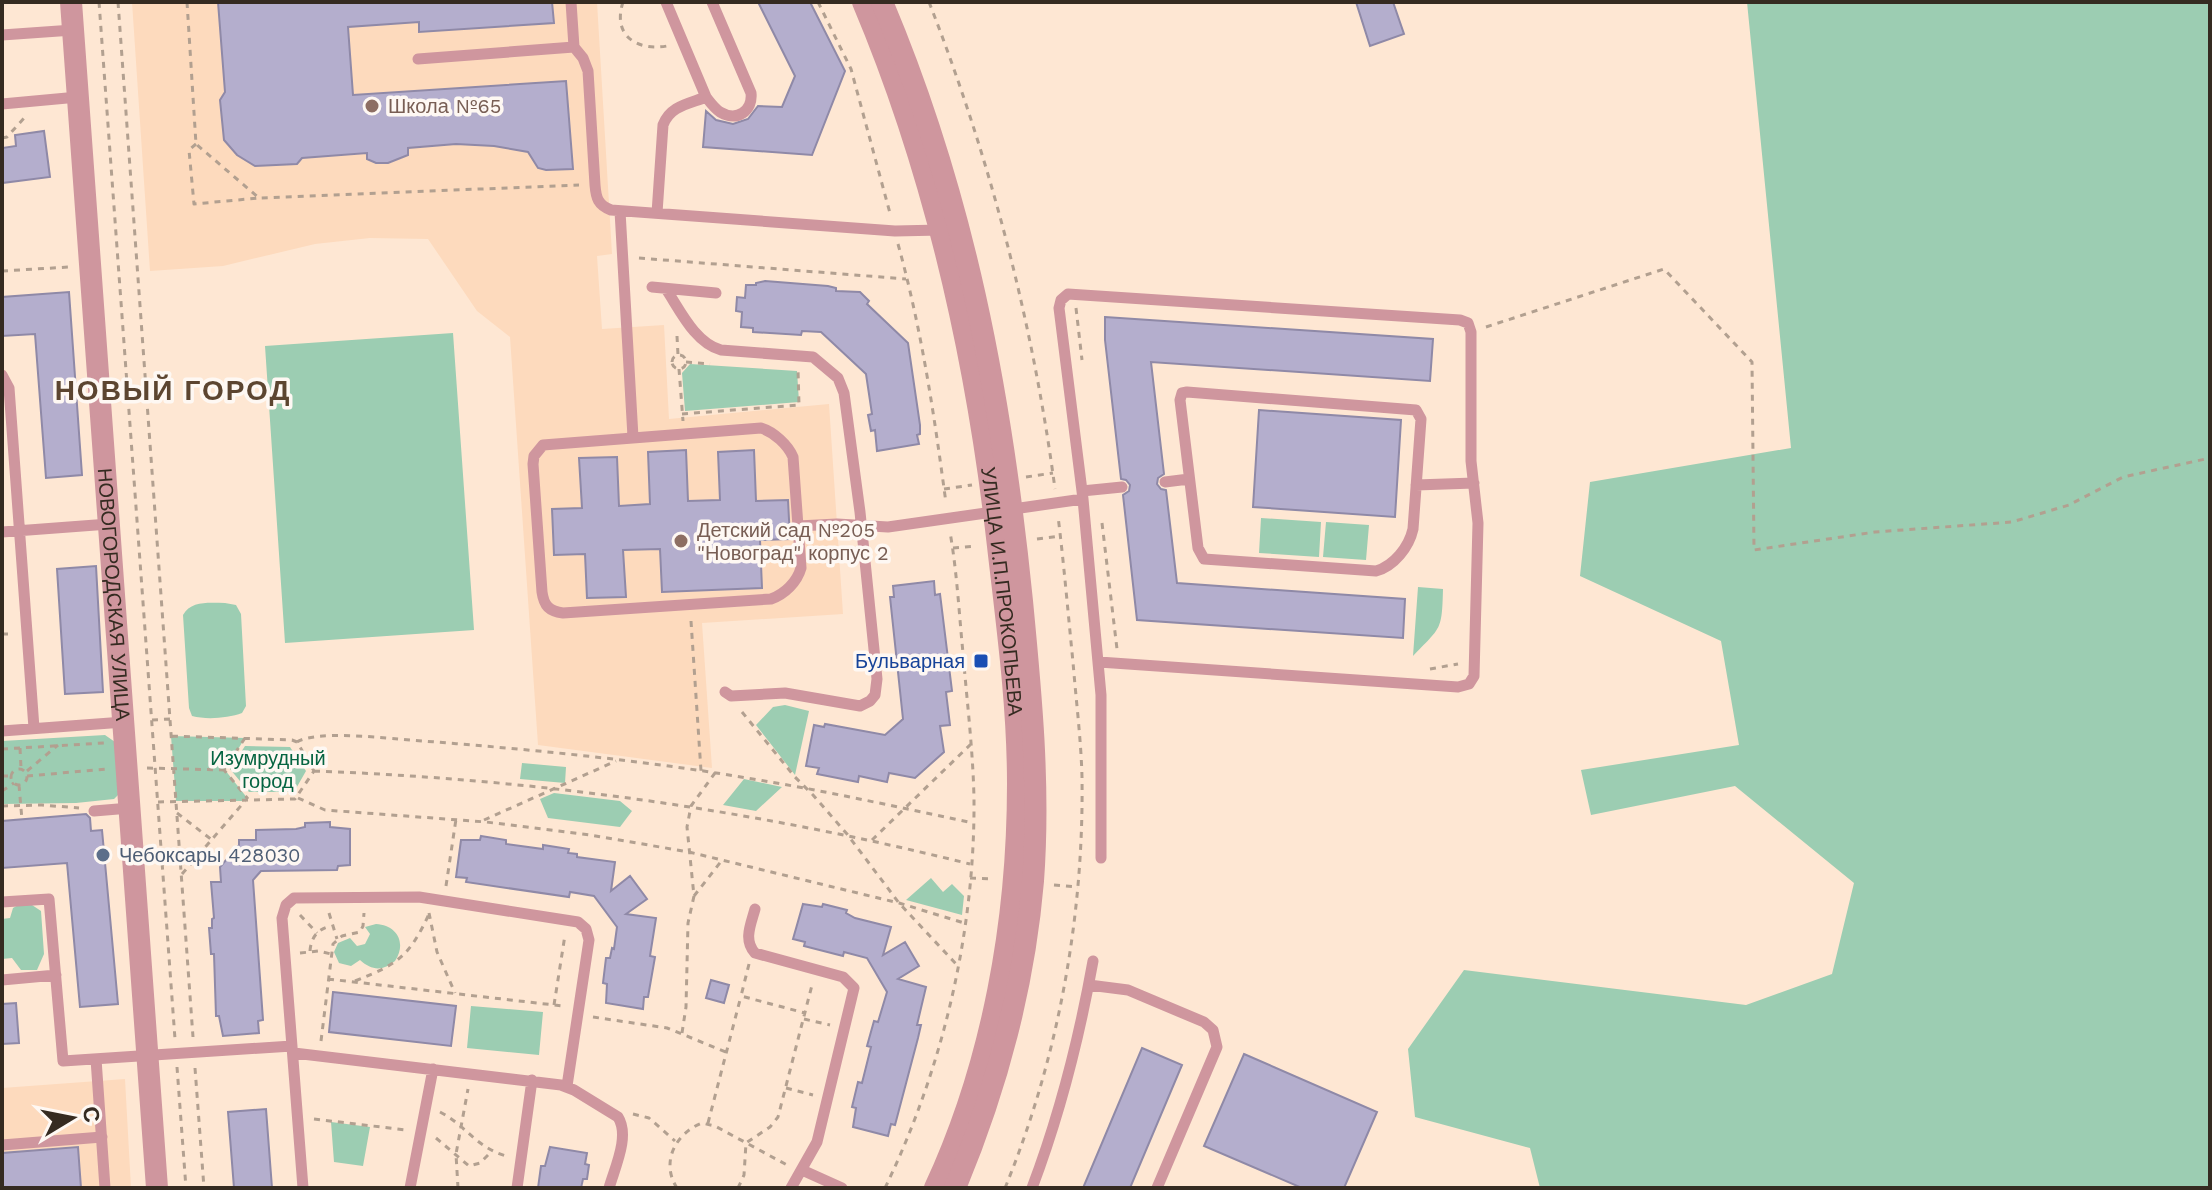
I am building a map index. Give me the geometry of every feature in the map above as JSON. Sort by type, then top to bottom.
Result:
[{"type":"street","name":"НОВОГОРОДСКАЯ УЛИЦА","points":[[71,2],[109,524],[120,732],[127,768],[157,1188]]},
{"type":"street","name":"УЛИЦА И.П.ПРОКОПЬЕВА","points":[[863,2],[950,228]]},
{"type":"street","name":"УЛИЦА И.П.ПРОКОПЬЕВА","points":[[882,2],[932,136],[950,228],[959,306],[1003,512],[1033,716],[1037,801],[1033,883],[1021,966],[1007,1038],[988,1102],[955,1188]]},
{"type":"street","name":"УЛИЦА И.П.ПРОКОПЬЕВА","points":[[935,1188],[976,1082],[998,985],[1015,881],[1018,782],[1003,512]]},
{"type":"lane","points":[[571,2],[574,47],[588,71],[596,199],[601,206],[620,211],[895,231],[950,228]]},
{"type":"lane","points":[[666,2],[706,97],[717,110],[728,116],[742,114],[749,110],[751,93],[712,2]]},
{"type":"lane","points":[[2,35],[73,30]]},
{"type":"lane","points":[[418,59],[574,47]]},
{"type":"lane","points":[[2,104],[78,97]]},
{"type":"lane","points":[[657,213],[666,115],[706,97]]},
{"type":"lane","points":[[620,211],[633,437]]},
{"type":"lane","points":[[652,287],[716,293]]},
{"type":"lane","points":[[666,289],[710,346],[723,350],[810,356],[838,378],[844,393],[877,679],[875,695],[864,704],[852,706],[785,693],[728,694]]},
{"type":"lane","points":[[1099,662],[1464,686],[1474,676],[1478,523],[1471,452],[1471,332],[1468,323],[1460,320],[1068,294],[1061,300],[1059,308],[1099,662],[1103,769],[1101,858]]},
{"type":"lane","points":[[2,375],[9,388],[34,728]]},
{"type":"lane","points":[[1187,392],[1416,410],[1421,419],[1411,539],[1388,566],[1372,571],[1204,559],[1198,548],[1189,479],[1180,397],[1187,392]]},
{"type":"lane","points":[[761,428],[790,449],[801,568],[798,578],[779,597],[563,613],[548,609],[544,602],[534,456],[543,445],[550,443],[684,434],[761,428]]},
{"type":"lane","points":[[1165,482],[1189,479]]},
{"type":"lane","points":[[1416,485],[1474,483]]},
{"type":"lane","points":[[798,526],[883,528],[1003,512],[1122,487]]},
{"type":"lane","points":[[2,532],[109,524]]},
{"type":"lane","points":[[2,731],[34,728],[120,732]]},
{"type":"lane","points":[[94,811],[130,808]]},
{"type":"lane","points":[[303,1188],[282,918],[287,902],[299,897],[419,897],[567,919],[583,925],[589,940],[567,1086]]},
{"type":"lane","points":[[2,902],[49,899],[63,1061],[293,1050],[319,1057],[567,1086],[618,1117],[623,1133],[609,1188]]},
{"type":"lane","points":[[755,909],[748,938],[752,951],[843,977],[852,983],[854,996],[817,1142],[791,1188]]},
{"type":"lane","points":[[1032,1188],[1063,1101],[1093,961]]},
{"type":"lane","points":[[2,980],[56,975]]},
{"type":"lane","points":[[1089,985],[1128,990],[1204,1022],[1216,1036],[1217,1047],[1157,1188]]},
{"type":"lane","points":[[96,1059],[105,1188]]},
{"type":"lane","points":[[410,1188],[433,1069]]},
{"type":"lane","points":[[517,1188],[532,1080]]},
{"type":"lane","points":[[2,1145],[102,1137]]},
{"type":"lane","points":[[802,1171],[842,1188]]},
{"type":"path","points":[[99,2],[186,1188]]},
{"type":"path","points":[[118,2],[204,1188]]},
{"type":"path","points":[[187,2],[196,144],[259,198]]},
{"type":"path","points":[[623,2],[621,21],[630,40],[646,48],[668,46]]},
{"type":"path","points":[[818,2],[851,69],[892,223]]},
{"type":"path","points":[[929,2],[972,124],[1006,240],[1031,342],[1056,495]]},
{"type":"path","points":[[2,138],[7,137],[28,115]]},
{"type":"path","points":[[196,144],[189,150],[194,204],[259,198],[595,185]]},
{"type":"path","points":[[898,241],[928,367],[947,511]]},
{"type":"path","points":[[623,257],[908,280]]},
{"type":"path","points":[[2,271],[80,266]]},
{"type":"path","points":[[1471,332],[1664,269],[1752,362],[1754,550],[1875,532],[2012,522],[2069,505],[2123,477],[2210,458]]},
{"type":"path","points":[[679,369],[672,364],[675,357],[682,356],[686,362]]},
{"type":"path","points":[[686,362],[720,364]]},
{"type":"path","points":[[679,369],[686,362]]},
{"type":"path","points":[[679,369],[684,434]]},
{"type":"path","points":[[786,369],[804,370]]},
{"type":"path","points":[[682,414],[799,405],[798,370]]},
{"type":"path","points":[[1019,478],[1053,473]]},
{"type":"path","points":[[944,489],[979,484]]},
{"type":"path","points":[[1005,1188],[1026,1133],[1053,1038],[1064,988],[1078,887],[1082,774],[1058,511]]},
{"type":"path","points":[[885,1188],[930,1078],[946,1021],[970,878],[973,823],[971,744],[949,528]]},
{"type":"path","points":[[1027,540],[1061,536]]},
{"type":"path","points":[[953,548],[984,545]]},
{"type":"path","points":[[689,605],[701,771]]},
{"type":"path","points":[[728,694],[779,758],[847,834],[899,903],[957,965]]},
{"type":"path","points":[[152,720],[170,719]]},
{"type":"path","points":[[18,730],[21,768],[27,774],[88,771]]},
{"type":"path","points":[[2,749],[58,745],[120,732]]},
{"type":"path","points":[[171,736],[297,742],[310,736],[388,739],[620,759],[806,788],[973,823]]},
{"type":"path","points":[[224,770],[245,738]]},
{"type":"path","points":[[297,742],[314,771]]},
{"type":"path","points":[[872,840],[971,744]]},
{"type":"path","points":[[19,785],[58,745]]},
{"type":"path","points":[[481,821],[620,759]]},
{"type":"path","points":[[19,785],[14,783],[11,776],[13,770],[21,768]]},
{"type":"path","points":[[127,768],[224,770]]},
{"type":"path","points":[[224,770],[246,800]]},
{"type":"path","points":[[314,771],[436,777],[558,788],[691,806],[847,834],[971,864]]},
{"type":"path","points":[[298,798],[314,771]]},
{"type":"path","points":[[682,1033],[686,1007],[688,923],[694,896],[687,827],[691,806],[715,773]]},
{"type":"path","points":[[2,776],[11,776]]},
{"type":"path","points":[[2,791],[14,783]]},
{"type":"path","points":[[19,785],[22,820]]},
{"type":"path","points":[[157,802],[298,798],[325,810],[481,821],[590,835],[723,859],[899,903],[964,923]]},
{"type":"path","points":[[181,875],[246,800]]},
{"type":"path","points":[[2,806],[21,804],[94,811]]},
{"type":"path","points":[[177,813],[212,840]]},
{"type":"path","points":[[444,901],[456,819]]},
{"type":"path","points":[[694,896],[723,859]]},
{"type":"path","points":[[970,878],[1006,880]]},
{"type":"path","points":[[1046,884],[1078,887]]},
{"type":"path","points":[[319,1057],[331,954],[337,939],[331,926],[327,897]]},
{"type":"path","points":[[337,939],[357,934],[362,929],[365,897]]},
{"type":"path","points":[[287,902],[317,933]]},
{"type":"path","points":[[352,982],[385,970],[398,961],[411,947],[429,913],[437,952],[456,994]]},
{"type":"path","points":[[554,1005],[567,919]]},
{"type":"path","points":[[310,951],[317,933],[331,926]]},
{"type":"path","points":[[285,956],[310,951],[331,954]]},
{"type":"path","points":[[708,1123],[752,951]]},
{"type":"path","points":[[738,1188],[744,1175],[746,1143],[776,1120],[816,970]]},
{"type":"path","points":[[328,979],[554,1005],[667,1028],[726,1052]]},
{"type":"path","points":[[741,996],[845,1029]]},
{"type":"path","points":[[458,1188],[456,1154],[471,1074]]},
{"type":"path","points":[[786,1088],[828,1099]]},
{"type":"path","points":[[426,1105],[461,1125],[479,1144],[521,1161]]},
{"type":"path","points":[[618,1117],[644,1116],[675,1141]]},
{"type":"path","points":[[298,1117],[421,1132],[440,1141],[472,1166],[492,1151]]},
{"type":"path","points":[[668,1188],[675,1186],[672,1154],[675,1141],[692,1127],[708,1123],[802,1171]]},
{"type":"shaded area","points":[[132,2],[597,2],[612,254],[597,256],[602,329],[664,325],[669,419],[829,404],[843,614],[702,623],[712,768],[538,745],[510,337],[477,311],[428,239],[370,238],[315,244],[223,266],[150,271]]},
{"type":"shaded area","points":[[125,1079],[131,1188],[2,1188],[2,1088]]},
{"type":"green space","points":[[1747,2],[2210,2],[2210,1188],[1540,1188],[1530,1148],[1415,1117],[1408,1049],[1464,970],[1746,1005],[1832,974],[1854,883],[1735,786],[1591,815],[1581,770],[1739,745],[1721,641],[1580,576],[1590,482],[1791,448]]},
{"type":"green space","points":[[453,333],[474,630],[285,643],[265,346]]},
{"type":"green space","points":[[690,364],[797,371],[799,402],[685,411],[682,373]]},
{"type":"green space","points":[[1261,518],[1321,522],[1319,557],[1259,553]]},
{"type":"green space","points":[[1326,522],[1369,525],[1366,560],[1323,557]]},
{"type":"green space","points":[[1418,587],[1443,589],[1442,613],[1435,633],[1413,656]]},
{"type":"green space","points":[[196,605],[236,605],[241,614],[246,706],[242,713],[230,716],[192,716],[183,615]]},
{"type":"green space","points":[[785,705],[809,711],[795,775],[756,725],[773,707]]},
{"type":"green space","points":[[105,735],[115,742],[119,794],[114,799],[2,804],[2,741]]},
{"type":"green space","points":[[171,736],[245,738],[225,770],[248,799],[176,801]]},
{"type":"green space","name":"Изумрудный город","points":[[245,746],[290,747],[306,771],[294,792],[249,792],[230,769]]},
{"type":"green space","points":[[522,763],[566,767],[565,783],[520,779]]},
{"type":"green space","points":[[744,779],[782,787],[756,811],[723,805]]},
{"type":"green space","points":[[554,793],[620,801],[632,811],[620,827],[548,818],[540,799]]},
{"type":"green space","points":[[931,878],[943,892],[952,884],[964,896],[962,915],[906,900]]},
{"type":"green space","points":[[29,903],[41,911],[44,954],[37,970],[21,970],[12,958],[2,959],[2,919],[10,918],[13,908]]},
{"type":"green space","points":[[376,924],[390,928],[398,936],[400,948],[395,961],[378,968],[360,960],[351,966],[339,963],[334,952],[338,943],[350,938],[357,946],[365,944],[370,934],[365,927]]},
{"type":"green space","points":[[471,1006],[543,1012],[539,1055],[467,1048]]},
{"type":"green space","points":[[331,1122],[370,1127],[363,1166],[334,1162]]},
{"type":"building","points":[[218,2],[552,2],[554,23],[419,32],[419,22],[348,27],[353,95],[566,81],[573,169],[538,168],[528,152],[456,144],[408,148],[408,155],[388,163],[367,159],[367,153],[302,158],[297,164],[255,166],[237,155],[224,140],[220,100],[225,92]]},
{"type":"building","points":[[758,2],[810,2],[845,71],[812,155],[703,147],[706,111],[716,120],[733,124],[748,119],[758,106],[782,107],[795,76]]},
{"type":"building","points":[[1356,2],[1393,2],[1404,34],[1370,46]]},
{"type":"building","points":[[44,131],[50,177],[2,183],[2,148],[16,146],[15,135]]},
{"type":"building","points":[[765,281],[860,292],[869,301],[867,304],[908,343],[920,425],[920,434],[917,435],[919,444],[877,451],[875,430],[871,431],[868,415],[872,414],[866,374],[821,332],[802,331],[801,335],[753,332],[753,328],[741,327],[742,312],[736,311],[737,297],[745,298],[746,285]]},
{"type":"building","points":[[69,292],[82,475],[46,478],[35,334],[2,336],[2,297]]},
{"type":"building","points":[[1105,317],[1433,339],[1430,381],[1151,362],[1164,474],[1158,478],[1157,484],[1166,490],[1177,583],[1405,599],[1403,638],[1137,620],[1123,495],[1129,491],[1130,485],[1121,479]]},
{"type":"building","points":[[1259,410],[1401,420],[1395,517],[1253,507]]},
{"type":"building","points":[[686,450],[688,501],[720,500],[718,452],[754,450],[756,501],[788,500],[790,539],[760,540],[762,588],[662,592],[660,549],[623,550],[626,597],[587,598],[585,554],[554,555],[552,509],[582,508],[579,458],[617,457],[619,506],[650,504],[648,452]]},
{"type":"building","points":[[96,566],[103,692],[65,694],[57,569]]},
{"type":"building","points":[[934,581],[935,595],[940,594],[952,691],[946,692],[950,725],[940,726],[944,752],[915,778],[889,773],[887,782],[859,776],[858,782],[817,774],[819,768],[806,766],[814,725],[824,727],[825,724],[885,735],[903,719],[890,597],[894,597],[893,586]]},
{"type":"building","points":[[86,814],[90,818],[91,831],[102,830],[118,1004],[80,1007],[67,863],[2,868],[2,821]]},
{"type":"building","points":[[330,822],[330,827],[350,829],[350,865],[338,866],[337,870],[261,871],[253,880],[263,1020],[258,1021],[259,1033],[223,1036],[219,1016],[216,1016],[214,954],[211,954],[209,928],[212,928],[214,918],[211,882],[221,882],[220,867],[239,845],[239,840],[256,840],[256,830],[296,829],[305,827],[305,823]]},
{"type":"building","points":[[481,836],[506,840],[506,844],[569,849],[568,853],[577,854],[577,857],[615,862],[611,891],[630,876],[647,899],[626,914],[656,918],[650,956],[655,957],[643,1009],[606,1003],[607,984],[603,983],[606,958],[610,958],[614,949],[617,927],[594,896],[570,892],[569,897],[466,882],[467,878],[456,877],[461,840],[480,840]]},
{"type":"building","points":[[803,904],[822,907],[823,904],[847,910],[846,913],[855,918],[891,927],[883,955],[905,942],[919,966],[898,979],[926,987],[917,1025],[921,1025],[918,1038],[895,1125],[891,1124],[888,1136],[853,1127],[856,1108],[852,1107],[858,1082],[862,1083],[874,1021],[878,1022],[887,992],[867,958],[844,952],[843,956],[804,946],[805,942],[793,939]]},
{"type":"building","points":[[711,980],[729,985],[724,1003],[706,998]]},
{"type":"building","points":[[333,992],[456,1006],[451,1046],[329,1032]]},
{"type":"building","points":[[16,1003],[19,1043],[2,1044],[2,1004]]},
{"type":"building","points":[[1142,1048],[1182,1065],[1130,1188],[1083,1188]]},
{"type":"building","points":[[1244,1054],[1377,1112],[1344,1188],[1302,1188],[1204,1146]]},
{"type":"building","points":[[266,1109],[272,1188],[234,1188],[228,1112]]},
{"type":"building","points":[[78,1147],[81,1188],[2,1188],[2,1153]]},
{"type":"building","points":[[550,1147],[587,1153],[587,1179],[583,1179],[581,1188],[538,1188],[541,1166],[545,1166]]},
{"type":"place","name":"Школа №65","points":[[372,106]]},
{"type":"place","name":"Детский сад №205 \"Новоград\" корпус 2","points":[[681,541]]},
{"type":"place","name":"Бульварная","points":[[981,661]]},
{"type":"place","name":"Чебоксары 428030","points":[[103,855]]},
{"type":"district","name":"НОВЫЙ ГОРОД","points":[[173,390]]}]
